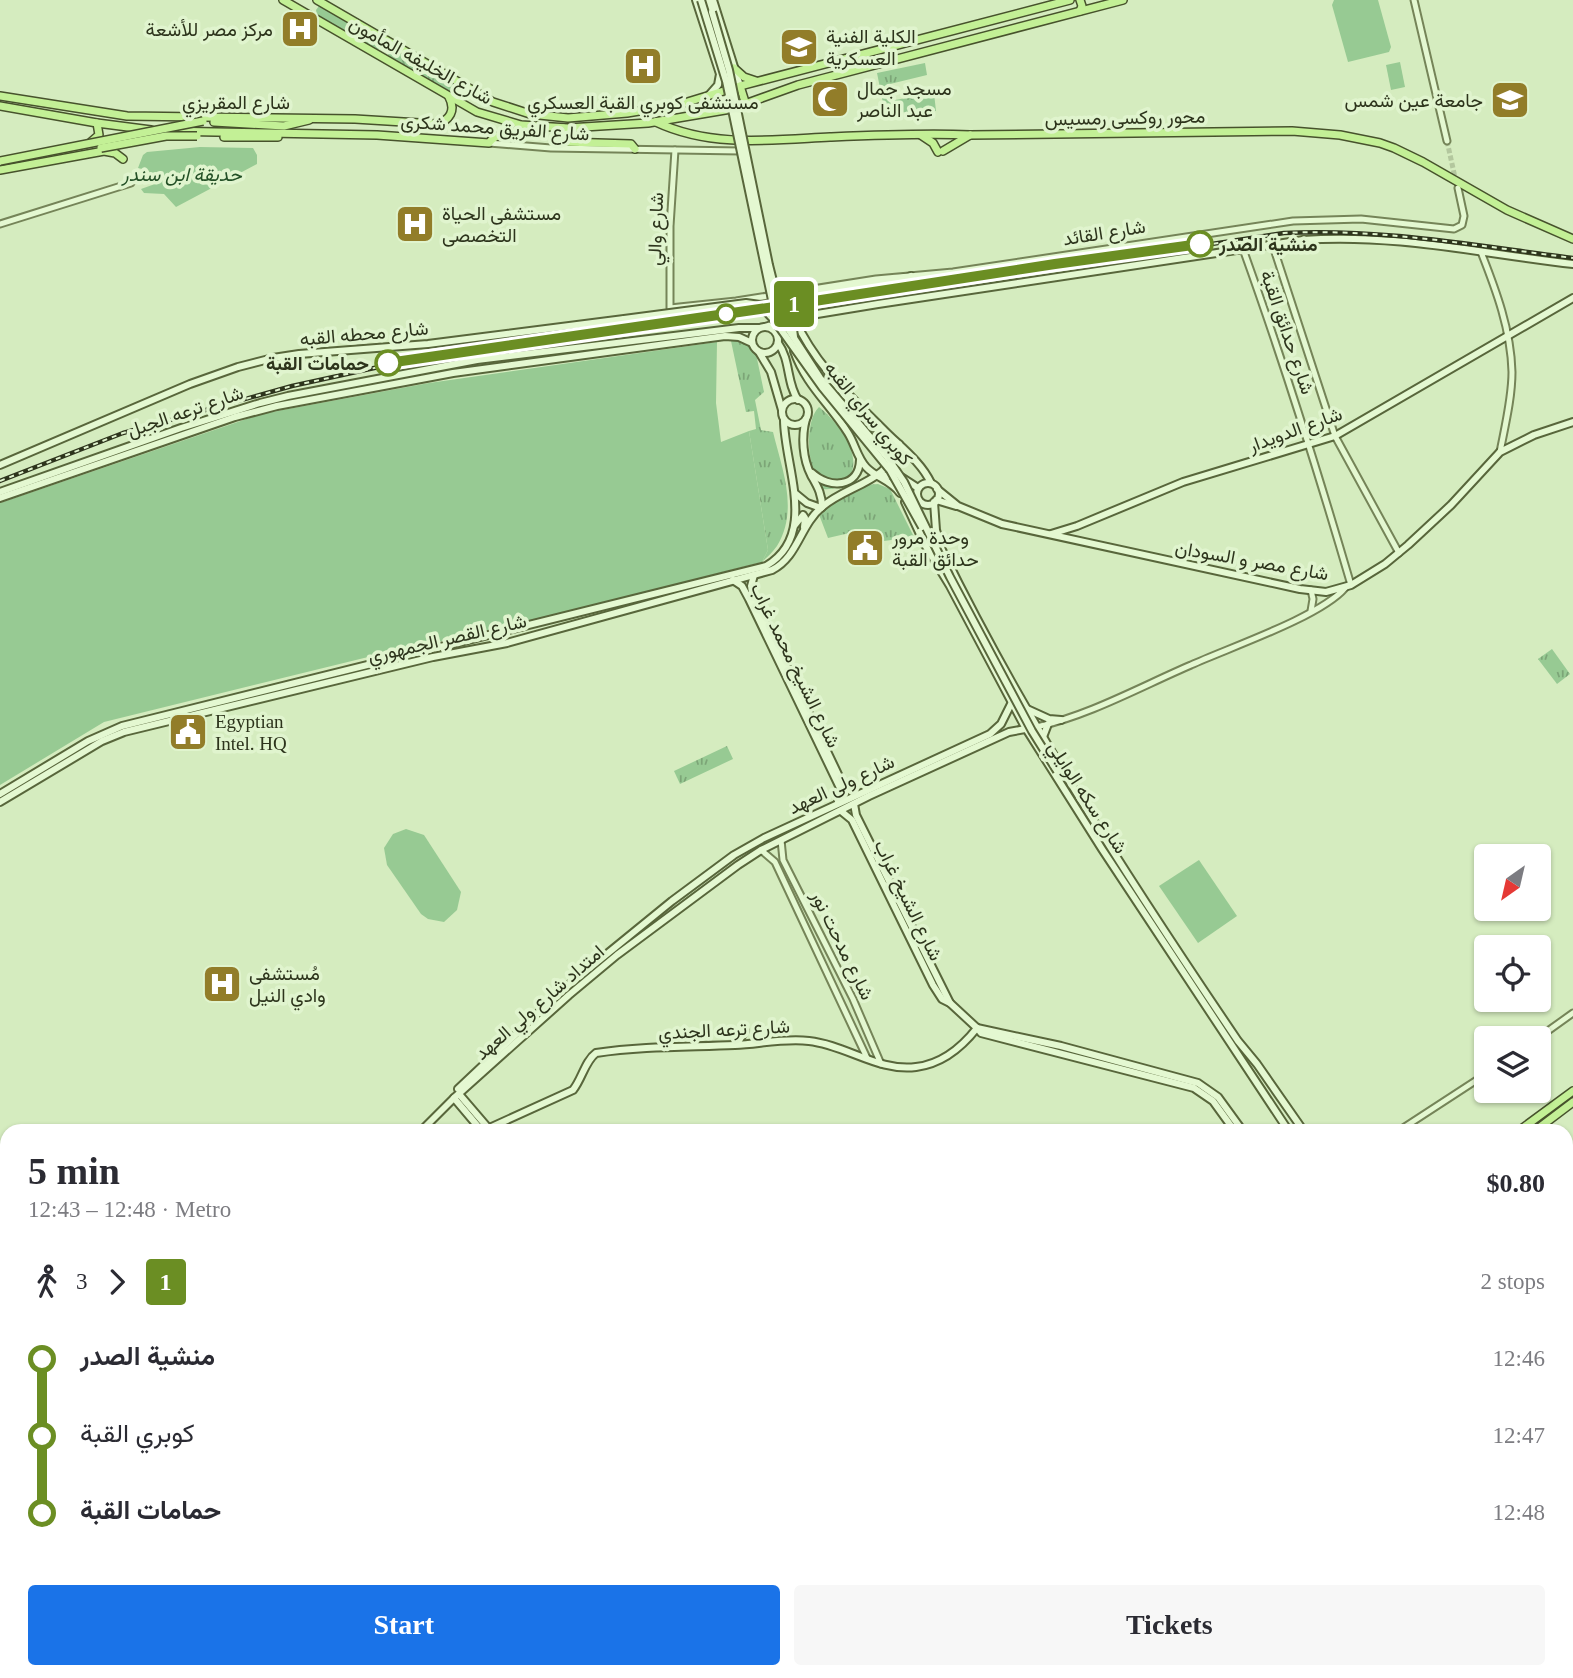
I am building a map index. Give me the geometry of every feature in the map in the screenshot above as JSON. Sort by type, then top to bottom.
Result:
[{"type":"main road","name":"شارع الخليفه المأمون","points":[[283,0],[449,96],[496,119],[538,127],[563,128],[656,122],[746,105],[798,85],[1118,1]]},
{"type":"main road","points":[[699,0],[717,64],[719,82],[710,94]]},
{"type":"main road","name":"كوبري سراي القبه","points":[[699,0],[726,81],[777,324],[890,470],[922,527],[939,568]]},
{"type":"main road","points":[[711,0],[746,105]]},
{"type":"main road","name":"كوبري سراي القبه","points":[[711,0],[729,70],[774,289],[783,321],[794,346],[887,457],[904,482],[1032,731],[1099,839],[1111,850]]},
{"type":"main road","name":"شارع الخليفه المأمون","points":[[318,1],[482,97],[517,111],[549,117],[580,118],[674,105],[1070,0]]},
{"type":"main road","points":[[1080,0],[1080,11]]},
{"type":"main road","points":[[312,17],[312,7],[318,1]]},
{"type":"main road","points":[[873,52],[872,59],[876,64]]},
{"type":"main road","points":[[845,58],[851,64],[850,71]]},
{"type":"main road","points":[[717,64],[725,65],[731,59]]},
{"type":"main road","points":[[734,68],[744,77],[757,81]]},
{"type":"main road","name":"شارع المقريزي","points":[[0,96],[143,117],[313,118],[439,124],[446,121],[452,113],[453,106],[449,96]]},
{"type":"main road","points":[[674,105],[680,106],[683,111],[679,119]]},
{"type":"main road","name":"شارع المقريزي","points":[[0,106],[143,130],[289,133]]},
{"type":"main road","points":[[143,117],[143,130]]},
{"type":"main road","points":[[0,164],[203,121],[284,126],[313,118]]},
{"type":"main road","name":"محور روكسى رمسيس","points":[[656,122],[694,135],[741,141],[917,133],[970,135],[1292,131],[1340,135],[1380,143],[1408,154],[1490,201],[1573,239]]},
{"type":"main road","points":[[94,141],[100,133],[97,123]]},
{"type":"main road","points":[[489,142],[496,135],[532,132],[538,127]]},
{"type":"main road","points":[[563,128],[564,142],[631,144],[635,149]]},
{"type":"main road","points":[[0,164],[157,138],[272,138],[289,133]]},
{"type":"main road","name":"شارع الفريق محمد شكرى","points":[[289,133],[489,142]]},
{"type":"main road","points":[[917,133],[930,140],[940,151],[970,135]]},
{"type":"main road","points":[[0,164],[94,141],[103,144],[101,151]]},
{"type":"main road","points":[[0,164],[101,151],[112,152],[123,159]]},
{"type":"main road","name":"شارع ترعه الجبل","points":[[406,378],[542,361],[744,328],[762,328],[794,318],[956,291],[1243,250],[1272,243],[1338,238],[1391,241],[1573,264]]},
{"type":"main road","points":[[794,346],[792,312],[800,301],[812,294],[911,276]]},
{"type":"main road","name":"شارع الدويدار","points":[[1049,534],[1077,526],[1183,482],[1335,436],[1573,298]]},
{"type":"main road","name":"شارع محطه القبه","points":[[0,465],[190,384],[274,358],[428,344],[750,303],[764,308],[777,324]]},
{"type":"main road","points":[[794,318],[826,372],[921,467],[937,489],[935,501],[928,505],[917,497],[918,488],[924,483],[931,483]]},
{"type":"main road","points":[[796,494],[807,503],[822,507],[821,493],[808,467],[803,438],[806,419],[807,409],[798,400],[790,383],[786,357],[776,335],[773,330],[762,328],[753,335],[752,343],[773,377],[785,420],[794,425],[806,419]]},
{"type":"main road","points":[[776,335],[791,328],[799,328]]},
{"type":"main road","name":"شارع ترعه الجبل","points":[[0,492],[261,406],[406,378],[477,360],[688,338],[732,336],[752,343]]},
{"type":"main road","points":[[759,352],[771,352],[778,343]]},
{"type":"main road","name":"شارع سكه الوايلي","points":[[794,346],[808,380],[846,430],[867,468],[890,482],[900,492],[922,539],[1025,727],[1102,849],[1291,1124]]},
{"type":"main road","points":[[542,352],[542,361]]},
{"type":"main road","points":[[820,378],[840,393],[877,430],[891,436]]},
{"type":"main road","points":[[782,410],[788,401],[798,400]]},
{"type":"main road","name":"شارع القصر الجمهوري","points":[[0,802],[102,741],[124,732],[185,714],[766,566],[781,554],[792,528],[796,494],[785,440],[785,420]]},
{"type":"main road","name":"شارع مصر و السودان","points":[[935,501],[958,506],[991,521],[1326,592],[1348,587],[1399,553],[1451,505],[1500,452],[1534,435],[1573,422]]},
{"type":"main road","name":"شارع القصر الجمهوري","points":[[404,660],[494,646],[779,567],[822,507],[877,476],[891,463],[899,444]]},
{"type":"main road","name":"شارع ترعه الجبل","points":[[0,498],[115,455]]},
{"type":"main road","points":[[808,467],[822,481],[842,484],[856,475],[860,467],[859,455]]},
{"type":"main road","points":[[877,476],[901,477],[918,488]]},
{"type":"main road","name":"شارع مصر و السودان","points":[[937,489],[958,506]]},
{"type":"main road","name":"شارع سكه الوايلي","points":[[935,501],[936,530],[942,550],[1036,727],[1235,1043],[1250,1054],[1291,1124]]},
{"type":"main road","points":[[792,528],[803,515],[804,529]]},
{"type":"main road","points":[[1077,526],[1076,534],[1079,540]]},
{"type":"main road","name":"شارع الشيخ محمد غراب","points":[[754,575],[751,586],[753,597],[844,787],[856,794]]},
{"type":"main road","name":"شارع الشيخ محمد غراب","points":[[733,580],[742,586],[841,790],[836,804]]},
{"type":"main road","points":[[505,632],[504,637],[512,641]]},
{"type":"main road","points":[[484,637],[494,640],[494,646]]},
{"type":"main road","points":[[1005,734],[1007,727],[1001,724],[1012,702]]},
{"type":"main road","points":[[1026,709],[1049,719],[1061,720]]},
{"type":"main road","name":"شارع القصر الجمهوري","points":[[0,794],[99,735],[122,726],[174,717]]},
{"type":"main road","name":"شارع ولى العهد","points":[[679,896],[753,843],[990,734],[1001,724]]},
{"type":"main road","points":[[1043,737],[1048,724]]},
{"type":"main road","name":"شارع ولى العهد","points":[[683,906],[761,850],[1005,734],[1025,727],[1036,727]]},
{"type":"main road","name":"شارع الشيخ غراب","points":[[854,804],[856,815],[933,985],[943,999],[978,1028]]},
{"type":"main road","name":"شارع الشيخ غراب","points":[[841,811],[852,820],[891,894]]},
{"type":"main road","name":"امتداد شارع ولي العهد","points":[[615,952],[679,896]]},
{"type":"main road","name":"امتداد شارع ولي العهد","points":[[454,1096],[559,994],[683,906]]},
{"type":"main road","points":[[978,1028],[986,1037],[1058,1051],[1194,1088],[1213,1101],[1230,1124]]},
{"type":"main road","points":[[978,1028],[1061,1046],[1198,1083],[1218,1097],[1238,1124]]},
{"type":"main road","name":"شارع ترعه الجندي","points":[[501,1124],[573,1090],[591,1057],[596,1053],[677,1046],[808,1041],[836,1046],[881,1064],[907,1068],[936,1062],[956,1049],[978,1028]]},
{"type":"main road","points":[[736,1045],[743,1038],[745,1031]]},
{"type":"main road","points":[[1528,1124],[1573,1091]]},
{"type":"main road","points":[[426,1124],[454,1096],[485,1124]]},
{"type":"main road","points":[[1544,1124],[1573,1102]]},
{"type":"main road","points":[[1549,1108],[1554,1117]]},
{"type":"main road","points":[[1536,1118],[1543,1121],[1541,1124]]},
{"type":"street","points":[[1414,0],[1447,141]]},
{"type":"street","name":"شارع الفريق محمد شكرى","points":[[489,142],[551,148],[741,151]]},
{"type":"street","name":"شارع والي","points":[[675,150],[670,226],[670,308],[751,299]]},
{"type":"street","points":[[0,224],[131,183]]},
{"type":"street","name":"شارع القائد","points":[[751,299],[859,281],[953,272],[1293,221],[1361,219],[1454,229],[1462,225],[1464,216],[1458,188]]},
{"type":"street","points":[[1272,243],[1335,436],[1399,553]]},
{"type":"street","name":"شارع حدائق القبة","points":[[1243,250],[1264,303],[1308,444],[1348,587]]},
{"type":"street","points":[[1480,252],[1498,294],[1512,372],[1500,452]]},
{"type":"street","points":[[1036,727],[1061,720],[1310,612],[1348,587]]},
{"type":"street","points":[[1310,612],[1313,599],[1311,590]]},
{"type":"street","name":"شارع مدحت نور","points":[[781,840],[783,860],[853,999],[881,1064]]},
{"type":"street","name":"شارع مدحت نور","points":[[761,850],[775,862],[867,1058]]},
{"type":"street","points":[[1551,1029],[1573,1013]]},
{"type":"street","points":[[1409,1124],[1474,1082]]},
{"type":"green space","points":[[1334,0],[1378,0],[1391,47],[1389,52],[1348,62],[1332,5]]},
{"type":"green space","points":[[319,6],[381,41],[384,46],[377,50],[317,15]]},
{"type":"green space","points":[[391,48],[461,87],[468,95],[448,92],[390,58],[388,54]]},
{"type":"green space","points":[[1400,62],[1405,87],[1391,90],[1386,65]]},
{"type":"green space","points":[[925,63],[927,75],[890,84],[895,100],[934,93],[936,111],[885,113],[877,73]]},
{"type":"green space","name":"حديقة ابن سندر","points":[[200,147],[253,148],[257,155],[257,164],[176,207],[164,194],[144,193],[141,189],[155,184],[151,175],[146,175],[146,170],[138,168],[143,155],[147,152]]},
{"type":"green space","points":[[746,339],[755,349],[764,392],[755,400],[761,430],[773,432],[787,489],[784,532],[775,548],[762,562],[768,550],[749,431],[756,429],[754,411],[746,412],[731,341]]},
{"type":"green space","points":[[717,342],[716,403],[721,442],[749,431],[768,550],[762,562],[528,622],[364,658],[104,722],[0,785],[0,503],[261,414],[429,383]]},
{"type":"green space","points":[[819,407],[841,430],[853,461],[847,480],[832,489],[822,489],[817,481],[809,448],[811,424]]},
{"type":"green space","points":[[878,484],[890,489],[914,537],[861,544],[858,531],[828,538],[818,512],[866,485]]},
{"type":"green space","points":[[1552,649],[1570,674],[1557,684],[1538,659]]},
{"type":"green space","points":[[727,746],[733,759],[680,784],[674,771]]},
{"type":"green space","points":[[406,829],[424,835],[461,892],[457,910],[444,922],[428,919],[421,914],[387,865],[384,848],[393,834]]},
{"type":"green space","points":[[1199,860],[1237,916],[1198,943],[1159,886]]},
{"type":"tunnel","points":[[1447,141],[1456,182]]},
{"type":"railway","points":[[0,481],[123,433],[292,386],[388,365],[726,318],[1284,233],[1393,236],[1573,258]]},
{"type":"metro line","name":"1","points":[[388,363],[1200,244]]},
{"type":"place","name":"مركز مصر للأشعة","points":[[300,29]]},
{"type":"place","name":"الكلية الفنية العسكرية","points":[[799,47]]},
{"type":"place","name":"مستشفى كوبري القبة العسكري","points":[[643,66]]},
{"type":"place","name":"مسجد جمال عبد الناصر","points":[[830,99]]},
{"type":"place","name":"جامعة عين شمس","points":[[1510,100]]},
{"type":"place","name":"مستشفى الحياة التخصصى","points":[[415,224]]},
{"type":"place","name":"منشية الصدر","points":[[1200,244]]},
{"type":"place","name":"حمامات القبة","points":[[388,363]]},
{"type":"place","name":"وحدة مرور حدائق القبة","points":[[865,548]]},
{"type":"place","name":"Egyptian Intel. HQ","points":[[188,732]]},
{"type":"place","name":"مُستشفى وادي النيل","points":[[222,984]]}]
